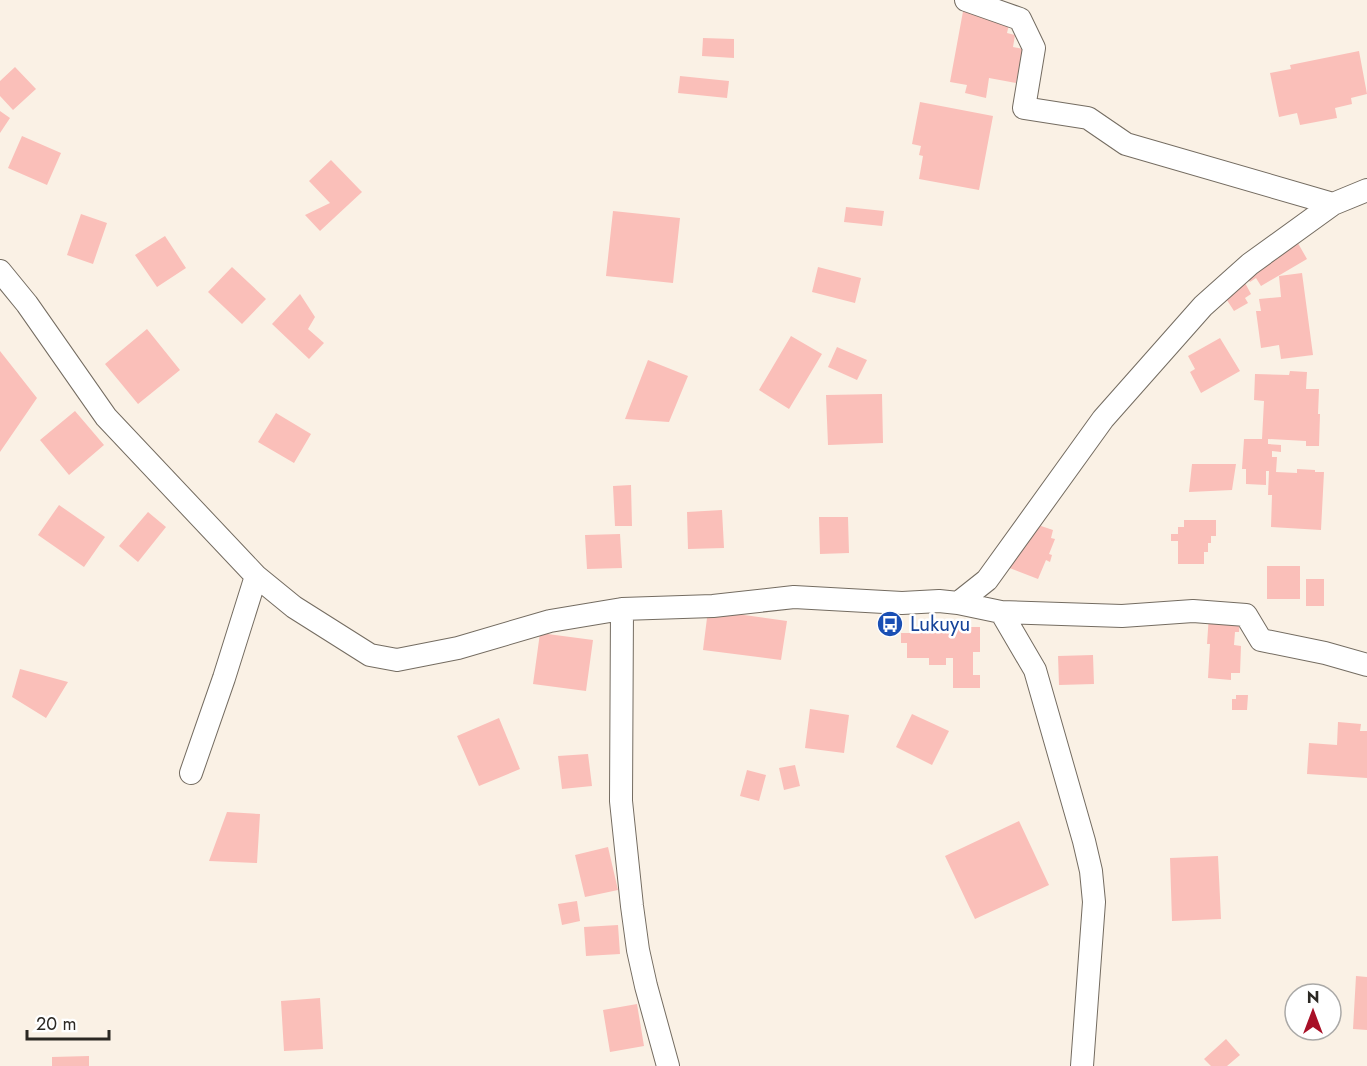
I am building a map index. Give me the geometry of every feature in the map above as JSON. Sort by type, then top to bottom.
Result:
[{"type":"street","points":[[966,0],[1020,19],[1034,48],[1024,108],[1088,118],[1126,144],[1333,204]]},
{"type":"street","points":[[958,603],[987,580],[1103,419],[1203,306],[1250,264],[1333,204],[1367,190]]},
{"type":"street","points":[[0,271],[27,304],[106,417],[256,576],[294,607],[370,655],[397,660],[458,648],[550,621],[622,609],[713,606],[794,597],[902,603],[939,601],[1001,612],[1122,616],[1193,611],[1246,615],[1261,640],[1325,653],[1367,665]]},
{"type":"street","points":[[191,773],[256,576]]},
{"type":"street","points":[[622,609],[621,801],[638,950],[668,1066]]},
{"type":"street","points":[[1001,612],[1035,670],[1091,871],[1094,902],[1082,1066]]},
{"type":"building","points":[[964,6],[1010,20],[1007,33],[1015,35],[1013,47],[1023,49],[1016,83],[989,78],[986,98],[965,93],[967,85],[950,82]]},
{"type":"building","points":[[703,38],[734,39],[734,58],[702,56]]},
{"type":"building","points":[[1359,51],[1367,94],[1351,98],[1352,104],[1335,108],[1337,118],[1300,125],[1297,113],[1279,117],[1270,73],[1291,69],[1290,65]]},
{"type":"building","points":[[15,67],[36,89],[13,110],[0,96],[0,81]]},
{"type":"building","points":[[680,76],[729,81],[727,98],[678,93]]},
{"type":"building","points":[[920,102],[993,116],[979,190],[919,179],[923,156],[919,155],[921,146],[912,144]]},
{"type":"building","points":[[0,111],[10,118],[0,133]]},
{"type":"building","points":[[22,136],[61,153],[47,185],[8,168]]},
{"type":"building","points":[[331,160],[362,192],[320,231],[305,215],[330,203],[309,181]]},
{"type":"building","points":[[846,207],[884,211],[882,226],[844,222]]},
{"type":"building","points":[[613,211],[680,218],[673,283],[606,276]]},
{"type":"building","points":[[81,214],[107,223],[93,264],[67,255]]},
{"type":"building","points":[[165,236],[186,268],[157,287],[135,255]]},
{"type":"building","points":[[1295,238],[1307,259],[1261,286],[1256,278],[1250,282],[1246,276]]},
{"type":"building","points":[[232,267],[266,299],[242,324],[208,292]]},
{"type":"building","points":[[818,267],[861,278],[855,303],[812,292]]},
{"type":"building","points":[[1302,273],[1313,355],[1281,359],[1279,345],[1261,348],[1256,311],[1261,311],[1259,299],[1281,297],[1279,276]]},
{"type":"building","points":[[1244,281],[1251,294],[1245,298],[1248,303],[1234,311],[1223,294]]},
{"type":"building","points":[[300,294],[315,317],[308,329],[324,343],[309,359],[272,324]]},
{"type":"building","points":[[147,329],[180,370],[138,404],[105,364]]},
{"type":"building","points":[[791,336],[822,354],[789,409],[759,390]]},
{"type":"building","points":[[1220,338],[1240,371],[1201,393],[1190,372],[1195,369],[1188,356]]},
{"type":"building","points":[[837,347],[867,360],[857,380],[828,367]]},
{"type":"building","points":[[0,351],[37,398],[0,452]]},
{"type":"building","points":[[648,360],[688,376],[669,422],[625,419]]},
{"type":"building","points":[[1290,371],[1307,372],[1306,389],[1319,389],[1319,446],[1306,446],[1306,441],[1268,439],[1268,444],[1281,445],[1281,452],[1272,451],[1272,457],[1277,457],[1276,472],[1297,473],[1297,469],[1324,472],[1321,530],[1271,527],[1272,495],[1268,495],[1269,471],[1266,471],[1266,485],[1246,484],[1246,469],[1242,469],[1244,439],[1262,439],[1264,401],[1254,400],[1255,374],[1289,375]]},
{"type":"building","points":[[882,394],[883,443],[828,445],[826,395]]},
{"type":"building","points":[[75,411],[104,445],[69,475],[40,440]]},
{"type":"building","points":[[276,413],[311,434],[294,463],[258,442]]},
{"type":"building","points":[[1192,464],[1236,464],[1232,490],[1189,492]]},
{"type":"building","points":[[631,485],[632,526],[615,526],[613,486]]},
{"type":"building","points":[[59,505],[105,537],[84,567],[38,535]]},
{"type":"building","points":[[722,510],[724,548],[688,549],[687,512]]},
{"type":"building","points":[[148,512],[166,527],[138,562],[119,546]]},
{"type":"building","points":[[819,517],[848,517],[849,553],[820,554]]},
{"type":"building","points":[[1184,520],[1216,520],[1216,536],[1211,536],[1208,552],[1204,552],[1204,564],[1178,564],[1178,541],[1171,541],[1171,534],[1178,534],[1178,527],[1184,527]]},
{"type":"building","points":[[1038,525],[1053,530],[1051,538],[1055,539],[1049,554],[1052,555],[1050,562],[1046,560],[1038,579],[1007,567],[1029,529],[1036,531]]},
{"type":"building","points":[[620,534],[622,568],[587,569],[585,535]]},
{"type":"building","points":[[1267,566],[1300,566],[1300,599],[1267,599]]},
{"type":"building","points":[[1306,579],[1324,579],[1324,606],[1306,606]]},
{"type":"building","points":[[708,610],[787,621],[781,660],[703,650]]},
{"type":"building","points":[[1209,615],[1240,616],[1239,632],[1235,632],[1234,645],[1241,646],[1240,673],[1231,673],[1231,680],[1208,678]]},
{"type":"building","points":[[920,622],[940,622],[940,631],[947,631],[947,622],[958,622],[958,627],[980,627],[980,652],[973,652],[973,675],[980,675],[980,688],[953,688],[953,658],[946,658],[946,665],[929,665],[929,658],[907,658],[907,643],[901,643],[901,633],[920,633]]},
{"type":"building","points":[[540,633],[593,640],[586,691],[533,684]]},
{"type":"building","points":[[1093,655],[1094,684],[1059,685],[1058,656]]},
{"type":"building","points":[[20,669],[68,682],[46,718],[12,697]]},
{"type":"building","points":[[1236,695],[1248,695],[1247,710],[1232,710],[1232,699],[1236,699]]},
{"type":"building","points":[[810,709],[849,715],[844,753],[805,748]]},
{"type":"building","points":[[912,714],[949,731],[932,765],[896,747]]},
{"type":"building","points":[[499,718],[520,769],[479,786],[457,736]]},
{"type":"building","points":[[1338,722],[1361,724],[1360,731],[1367,731],[1367,778],[1307,774],[1309,743],[1337,745]]},
{"type":"building","points":[[588,754],[592,786],[562,789],[558,756]]},
{"type":"building","points":[[795,765],[800,786],[784,790],[779,768]]},
{"type":"building","points":[[747,770],[766,775],[759,801],[740,796]]},
{"type":"building","points":[[227,812],[260,814],[257,863],[209,861]]},
{"type":"building","points":[[1019,821],[1049,885],[975,919],[945,856]]},
{"type":"building","points":[[608,847],[618,890],[585,897],[575,855]]},
{"type":"building","points":[[1218,856],[1221,919],[1172,921],[1170,858]]},
{"type":"building","points":[[577,901],[580,921],[562,925],[558,904]]},
{"type":"building","points":[[618,925],[620,954],[586,956],[584,927]]},
{"type":"building","points":[[1356,976],[1367,977],[1367,1030],[1353,1029]]},
{"type":"building","points":[[320,998],[323,1049],[284,1051],[281,1001]]},
{"type":"building","points":[[637,1004],[644,1046],[610,1052],[603,1010]]},
{"type":"building","points":[[1226,1039],[1240,1055],[1227,1066],[1211,1066],[1204,1059]]},
{"type":"building","points":[[89,1056],[89,1066],[52,1066],[52,1057]]},
{"type":"place","name":"Lukuyu","points":[[890,624]]}]
